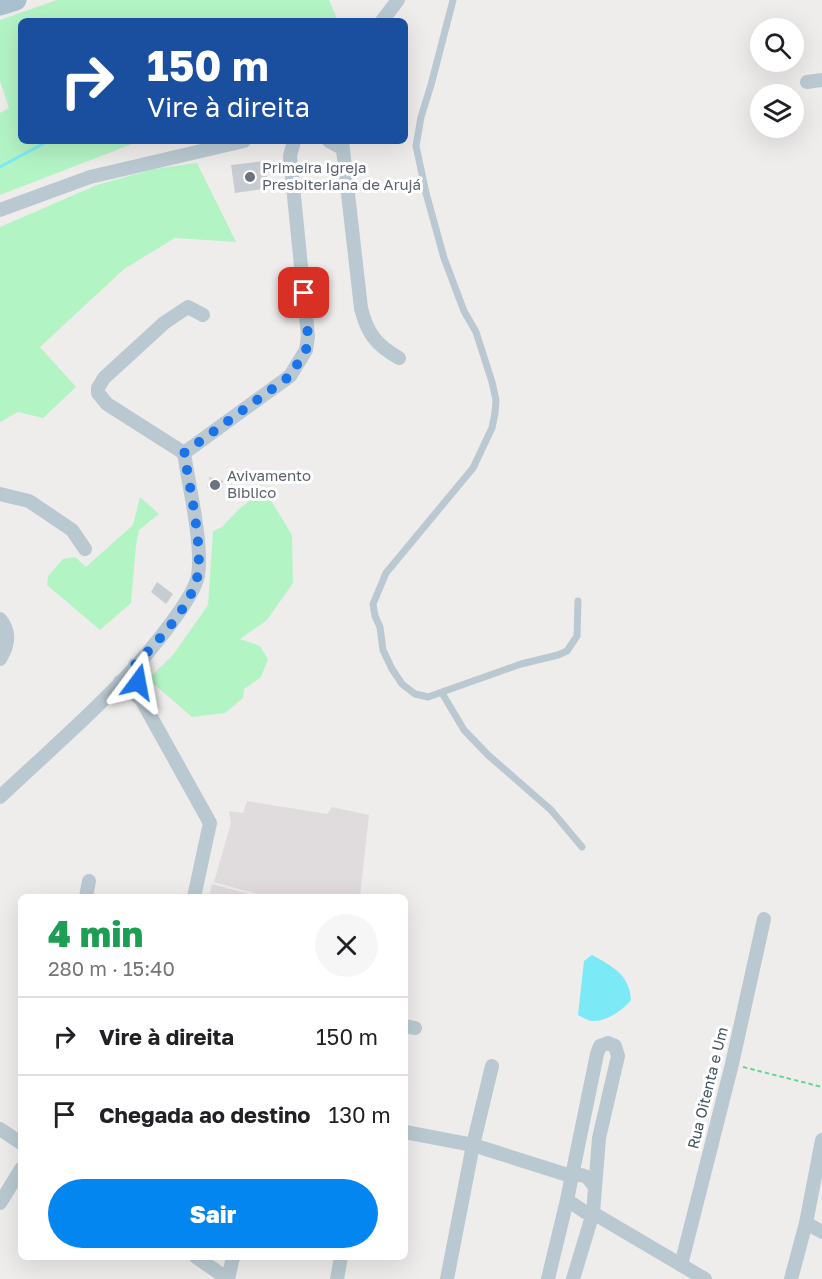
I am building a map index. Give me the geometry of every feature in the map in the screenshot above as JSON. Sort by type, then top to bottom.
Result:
[{"type":"main road","points":[[0,5],[16,0]]},
{"type":"street","points":[[384,18],[398,0]]},
{"type":"street","points":[[807,82],[822,80]]},
{"type":"street","points":[[0,210],[90,177],[231,144]]},
{"type":"street","points":[[342,144],[361,308],[365,325],[380,345],[399,358]]},
{"type":"street","points":[[184,453],[276,388],[290,376],[306,350],[308,336],[291,145]]},
{"type":"street","points":[[0,797],[120,682],[162,636],[187,600],[198,578],[199,552],[184,453],[107,404],[98,393],[98,388],[104,378],[164,323],[188,307],[203,315]]},
{"type":"street","points":[[0,494],[29,501],[72,530],[85,549]]},
{"type":"street","points":[[0,619],[5,625],[8,636],[0,659]]},
{"type":"street","points":[[135,665],[141,699],[210,823],[195,894]]},
{"type":"street","points":[[120,682],[141,699]]},
{"type":"street","points":[[87,894],[89,881]]},
{"type":"street","name":"Rua Oitenta e Um","points":[[681,1264],[732,1064],[764,919]]},
{"type":"street","points":[[548,1279],[597,1054],[603,1044],[612,1044],[618,1056],[599,1138],[594,1213],[573,1279]]},
{"type":"street","points":[[447,1279],[473,1145],[492,1066]]},
{"type":"street","points":[[0,1129],[18,1141]]},
{"type":"street","points":[[408,1133],[473,1145],[571,1176],[581,1174],[588,1176],[595,1187]]},
{"type":"street","points":[[790,1279],[806,1222],[822,1140]]},
{"type":"street","points":[[0,1203],[18,1174]]},
{"type":"street","points":[[567,1200],[585,1212],[594,1213],[705,1279]]},
{"type":"street","points":[[806,1222],[822,1232]]},
{"type":"street","points":[[200,1260],[228,1279],[232,1260]]},
{"type":"street","points":[[337,1279],[340,1260]]},
{"type":"lane","points":[[453,0],[431,85],[420,117],[416,146],[444,258],[464,311],[476,332],[492,382],[496,400],[495,413],[492,428],[472,468],[386,573],[374,604],[383,650],[402,684],[416,694],[428,697],[521,664],[567,651],[577,636],[578,601]]},
{"type":"lane","points":[[442,693],[464,730],[488,755],[551,810],[582,847]]},
{"type":"path","points":[[732,1064],[822,1087]]},
{"type":"shaded area","points":[[247,801],[327,814],[332,807],[369,815],[360,894],[257,894],[214,882],[231,823],[229,811],[243,813]]},
{"type":"shaded area","points":[[212,884],[250,894],[210,894]]},
{"type":"green space","points":[[57,0],[329,0],[337,18],[18,18],[18,144],[132,144],[0,195],[0,113],[9,108],[0,81],[0,20]]},
{"type":"green space","points":[[197,163],[236,242],[175,238],[124,269],[40,347],[76,387],[43,418],[18,412],[0,422],[0,227],[97,185],[154,169]]},
{"type":"green space","points":[[264,489],[292,535],[293,583],[267,620],[240,639],[260,646],[268,659],[261,677],[244,689],[243,698],[225,713],[192,717],[148,679],[173,655],[208,605],[213,531],[222,527],[239,509]]},
{"type":"green space","points":[[140,497],[159,514],[139,530],[131,603],[100,630],[47,585],[48,576],[63,559],[75,557],[86,567],[133,525]]},
{"type":"water","points":[[592,955],[619,972],[630,991],[631,1000],[614,1015],[597,1021],[590,1021],[578,1015],[584,961]]},
{"type":"building","name":"Primeira Igreja Presbiteriana de Arujá","points":[[265,161],[269,188],[235,193],[231,165]]},
{"type":"building","name":"Avivamento Biblico","points":[[209,477],[223,481],[219,492],[207,487],[210,482]]},
{"type":"building","points":[[157,582],[173,594],[166,604],[151,592]]},
{"type":"waterway","points":[[0,167],[42,144]]},
{"type":"place","name":"Primeira Igreja Presbiteriana de Arujá","points":[[250,177]]},
{"type":"place","name":"Avivamento Biblico","points":[[215,485]]},
{"type":"route","points":[[138,682],[135,665],[162,636],[187,600],[198,578],[199,552],[184,453],[290,376],[306,350],[308,336],[304,293]]}]
